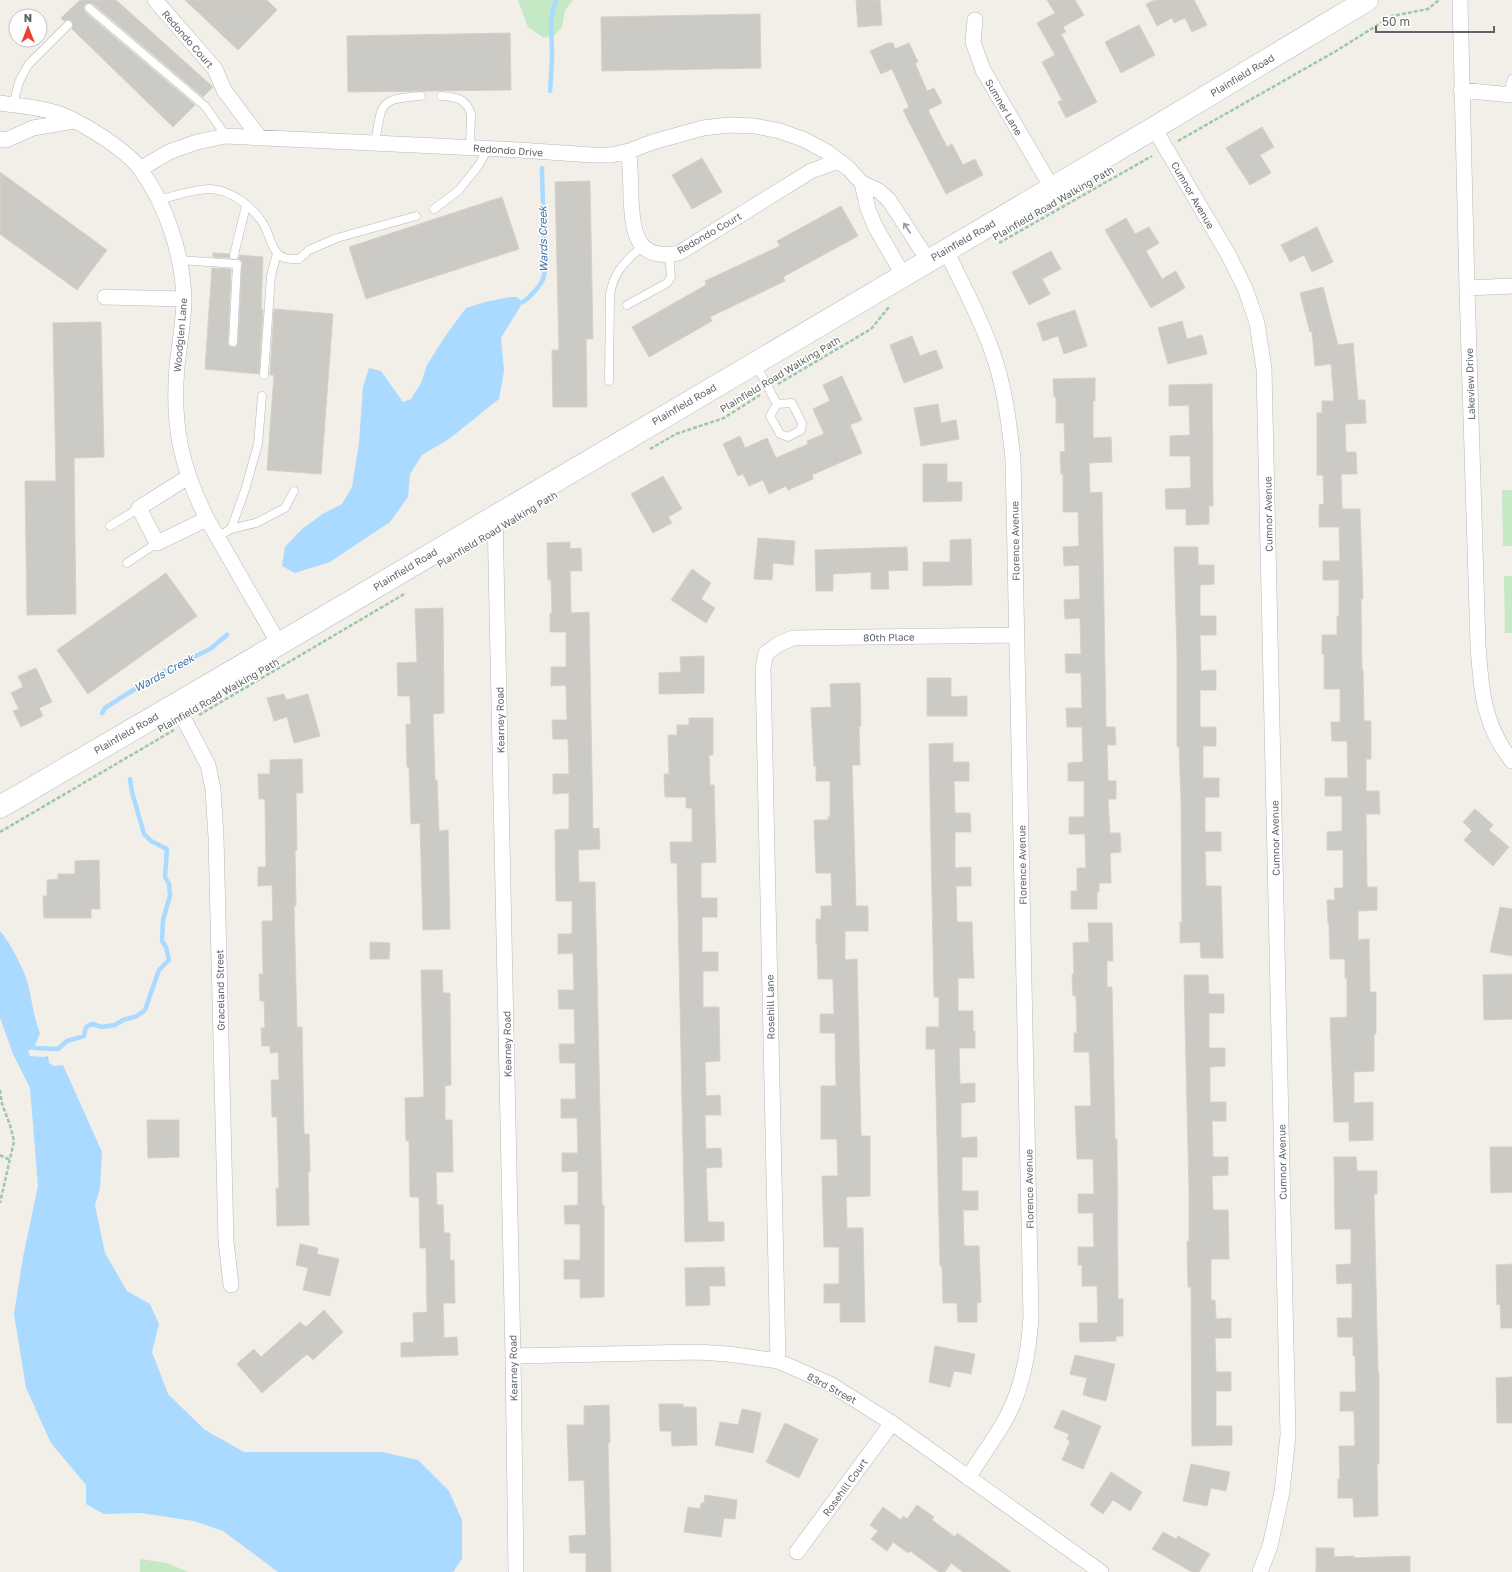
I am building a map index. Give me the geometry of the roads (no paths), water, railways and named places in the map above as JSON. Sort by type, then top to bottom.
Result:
[{"type":"main road","name":"Plainfield Road","points":[[0,807],[1154,128],[1367,0]]},
{"type":"street","name":"Redondo Court","points":[[155,0],[215,69],[224,90],[260,138]]},
{"type":"street","name":"Lakeview Drive","points":[[1460,0],[1461,90],[1480,677],[1489,724],[1512,761]]},
{"type":"street","name":"Sumner Lane","points":[[975,20],[973,42],[983,70],[1052,188]]},
{"type":"street","points":[[1461,90],[1510,95]]},
{"type":"street","name":"Woodglen Lane","points":[[6,104],[58,114],[90,129],[123,153],[140,169],[160,200],[178,250],[184,299],[175,400],[177,430],[184,464],[196,498],[207,519],[279,644]]},
{"type":"street","points":[[0,139],[6,140],[33,128],[74,121]]},
{"type":"street","name":"Redondo Drive","points":[[140,169],[176,150],[197,142],[226,136],[611,155],[629,151],[653,142],[703,128],[729,125],[755,126],[780,131],[805,140],[827,152],[839,161],[862,183],[878,191],[889,200],[937,255]]},
{"type":"street","name":"Cumnor Avenue","points":[[1154,128],[1228,254],[1245,288],[1257,323],[1264,369],[1288,1435],[1282,1492],[1270,1546],[1260,1572]]},
{"type":"street","points":[[629,151],[632,217],[636,238],[642,246]]},
{"type":"street","name":"Redondo Court","points":[[642,246],[654,253],[669,255],[679,253],[811,172],[839,161]]},
{"type":"street","points":[[862,183],[868,209],[875,226],[903,275]]},
{"type":"street","name":"Florence Avenue","points":[[937,255],[982,325],[994,355],[1009,418],[1013,459],[1032,1316],[1028,1350],[1016,1395],[1004,1423],[968,1478]]},
{"type":"street","points":[[1467,288],[1512,286]]},
{"type":"street","points":[[105,298],[184,299]]},
{"type":"street","points":[[188,477],[139,508],[158,543],[207,519]]},
{"type":"street","name":"Kearney Road","points":[[495,515],[514,1356],[516,1572]]},
{"type":"street","name":"80th Place","points":[[766,653],[779,644],[793,638],[1017,635]]},
{"type":"street","name":"Rosehill Lane","points":[[766,653],[763,668],[778,1361]]},
{"type":"street","name":"Graceland Street","points":[[176,704],[185,724],[208,765],[213,789],[216,837],[226,1241],[231,1285]]},
{"type":"street","name":"83rd Street","points":[[514,1356],[698,1352],[728,1354],[778,1361],[830,1384],[892,1423],[1101,1572]]},
{"type":"street","name":"Rosehill Court","points":[[797,1552],[892,1423]]},
{"type":"lane","points":[[89,8],[205,106],[226,136]]},
{"type":"lane","points":[[6,104],[28,65],[68,24]]},
{"type":"lane","points":[[1510,95],[1512,78]]},
{"type":"lane","points":[[376,143],[380,116],[384,105],[394,99],[421,96]]},
{"type":"lane","points":[[441,96],[460,98],[470,109],[470,147]]},
{"type":"lane","points":[[434,209],[459,190],[479,165],[488,148]]},
{"type":"lane","points":[[160,200],[190,192],[210,189],[232,194],[252,211],[263,225],[277,253],[287,259],[299,259],[309,250],[337,238],[416,216]]},
{"type":"lane","points":[[234,255],[246,206]]},
{"type":"lane","points":[[609,381],[610,294],[612,282],[621,266],[642,246]]},
{"type":"lane","points":[[264,375],[271,276],[277,253]]},
{"type":"lane","points":[[627,305],[667,283],[671,277],[669,255]]},
{"type":"lane","points":[[179,260],[238,264],[233,342]]},
{"type":"lane","points":[[755,363],[777,404]]},
{"type":"lane","points":[[231,529],[245,490],[258,444],[262,396]]},
{"type":"lane","points":[[792,403],[802,423],[801,430],[788,437],[780,434],[770,416],[777,404],[792,403]]},
{"type":"lane","points":[[217,537],[231,529],[256,523],[286,508],[294,491]]},
{"type":"lane","points":[[110,526],[139,508]]},
{"type":"lane","points":[[127,563],[158,543]]},
{"type":"water","points":[[517,297],[523,302],[501,338],[504,371],[499,399],[449,439],[422,455],[410,474],[408,497],[390,522],[330,562],[295,573],[282,566],[285,547],[302,529],[324,513],[342,504],[352,487],[359,443],[363,387],[369,368],[381,371],[403,402],[411,399],[421,383],[427,365],[446,335],[466,308],[485,302]]},
{"type":"water","points":[[0,931],[4,935],[19,962],[29,987],[40,1033],[34,1048],[28,1051],[30,1056],[48,1056],[49,1063],[54,1066],[63,1065],[102,1152],[100,1188],[95,1205],[105,1253],[127,1291],[150,1304],[159,1324],[152,1352],[168,1394],[205,1430],[244,1452],[382,1452],[418,1460],[449,1491],[462,1520],[462,1559],[453,1572],[278,1572],[223,1531],[194,1521],[141,1513],[104,1514],[86,1504],[86,1485],[51,1443],[26,1388],[14,1314],[23,1257],[38,1186],[30,1088],[13,1054],[0,1018]]},
{"type":"waterway","name":"Wards Creek","points":[[550,91],[552,58],[551,20],[556,0]]},
{"type":"waterway","name":"Wards Creek","points":[[523,302],[538,287],[544,276],[542,168]]},
{"type":"waterway","name":"Wards Creek","points":[[102,713],[105,708],[122,697],[163,672],[210,649],[227,635]]},
{"type":"waterway","name":"Wards Creek","points":[[34,1048],[58,1049],[67,1041],[84,1036],[86,1027],[92,1024],[102,1027],[115,1025],[123,1020],[137,1016],[145,1010],[159,970],[169,960],[166,947],[162,941],[163,920],[170,896],[169,884],[165,877],[167,849],[151,841],[144,834],[132,792],[130,779]]}]
